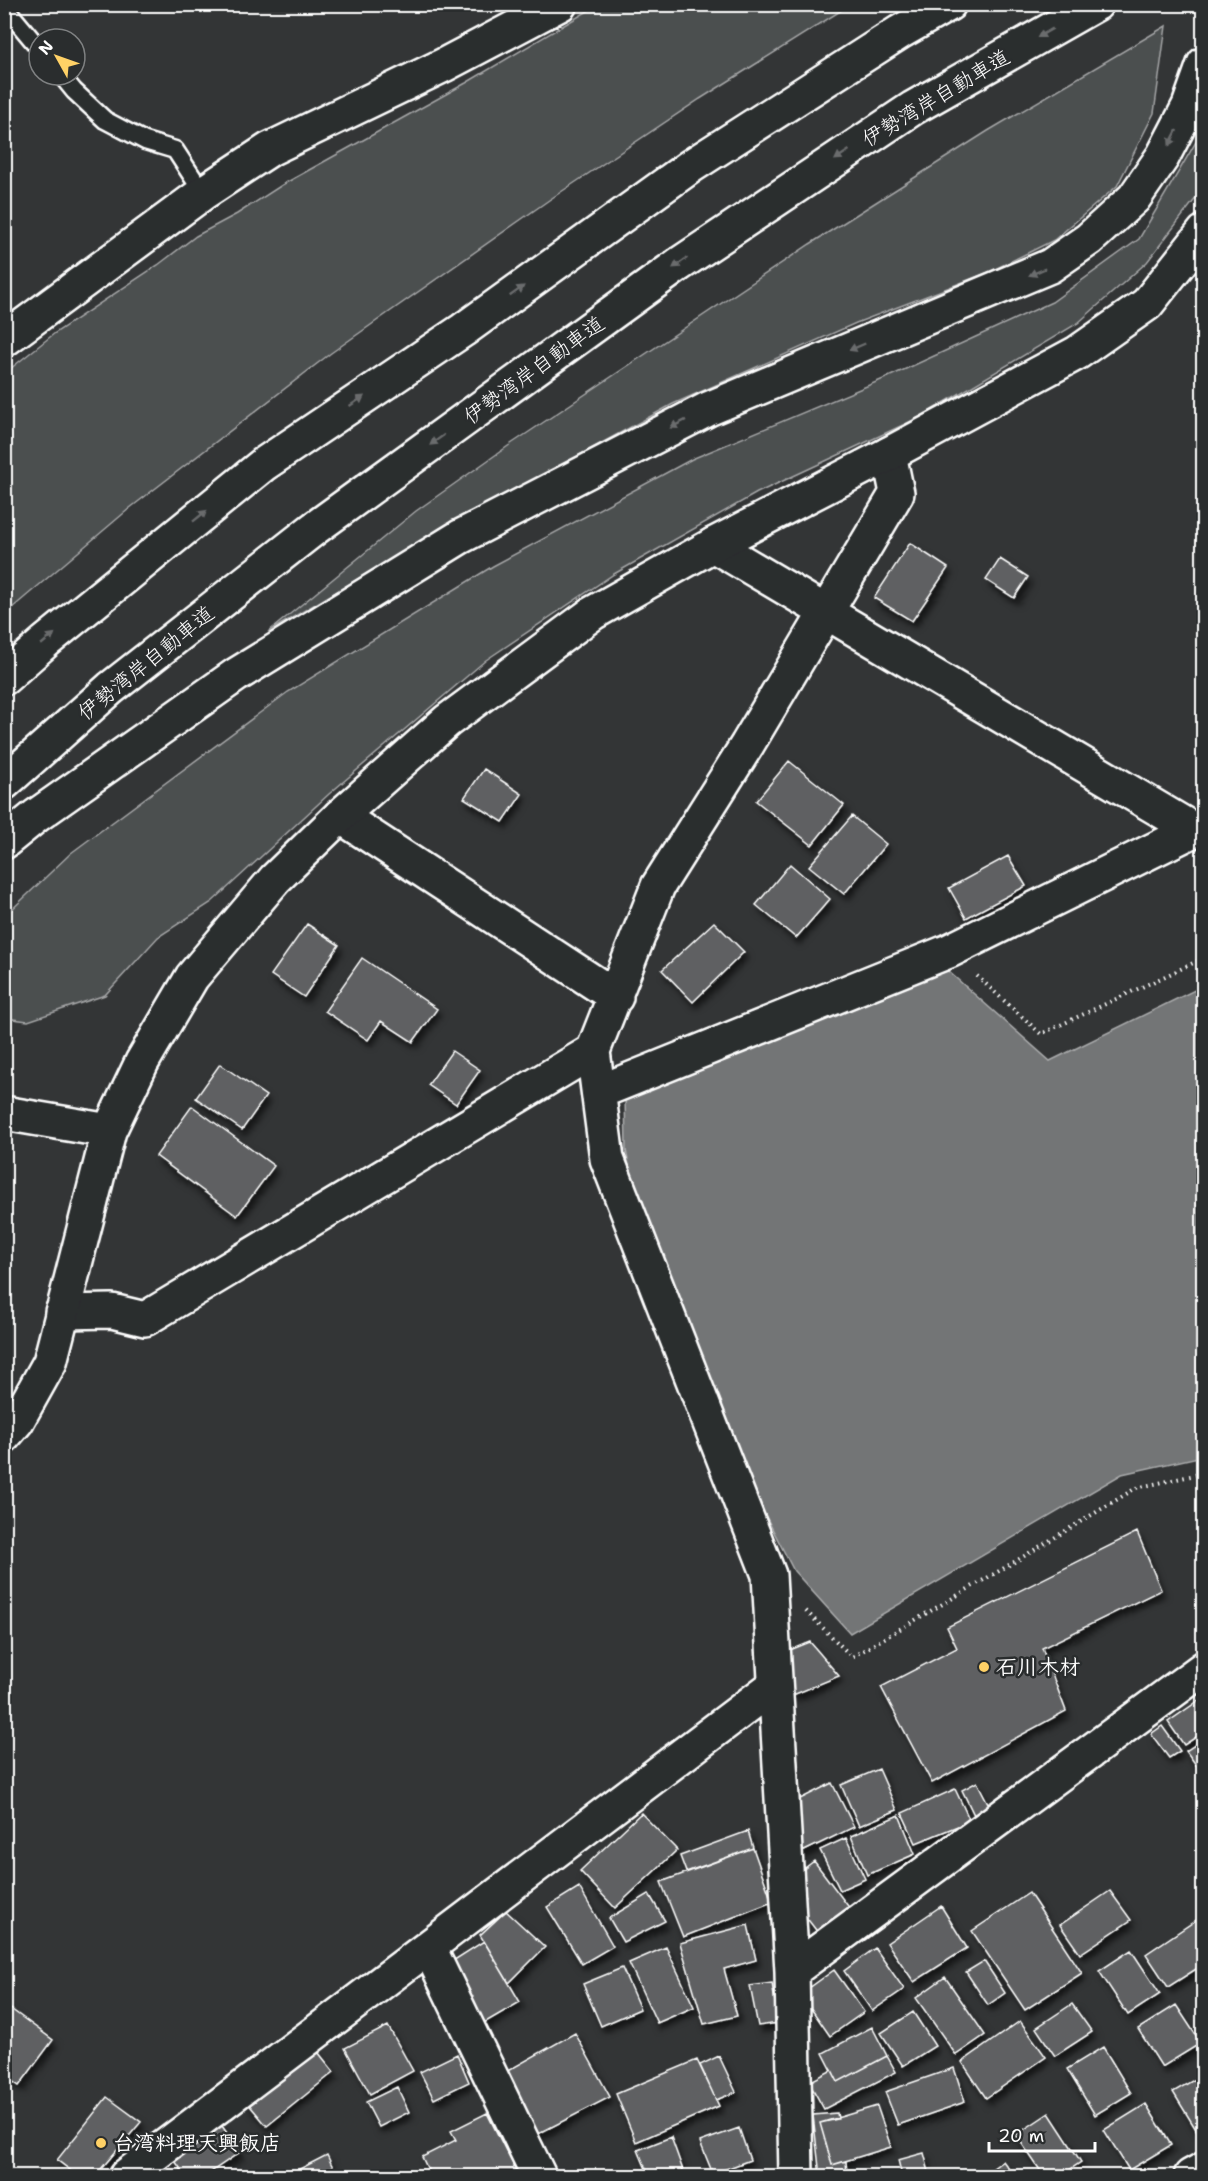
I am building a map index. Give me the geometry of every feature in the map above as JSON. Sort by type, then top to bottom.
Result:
[{"type":"main road","points":[[4,340],[203,193],[270,149],[444,65],[560,4]]},
{"type":"main road","points":[[4,678],[264,464],[463,330],[691,166],[900,32],[949,4]]},
{"type":"main road","name":"伊勢湾岸自動車道","points":[[4,783],[111,688],[315,528],[678,265],[913,108],[1096,4]]},
{"type":"main road","points":[[4,842],[36,816],[236,675],[460,537],[708,409],[1050,266],[1089,238],[1134,198],[1163,156],[1189,106],[1203,64]]},
{"type":"main road","points":[[4,1436],[16,1422],[50,1362],[109,1131],[142,1062],[192,977],[275,879],[340,816],[447,721],[593,613],[713,545],[1077,353],[1147,304],[1203,232]]},
{"type":"main road","points":[[796,2176],[792,1971],[769,1575],[607,1159],[593,1051],[658,885],[747,745],[897,493],[889,454]]},
{"type":"main road","points":[[713,545],[1198,827]]},
{"type":"main road","points":[[340,816],[615,997]]},
{"type":"main road","points":[[599,1092],[950,951],[1198,827]]},
{"type":"main road","points":[[63,1312],[112,1311],[145,1320],[593,1051]]},
{"type":"main road","points":[[4,1113],[109,1131]]},
{"type":"main road","points":[[792,1971],[1203,1668]]},
{"type":"main road","points":[[126,2176],[775,1686]]},
{"type":"main road","points":[[429,1948],[539,2176]]},
{"type":"main road","points":[[1191,2176],[1203,2169]]},
{"type":"lane","points":[[4,6],[27,34]]},
{"type":"lane","points":[[71,87],[105,120],[144,141],[175,150],[203,193]]},
{"type":"path","points":[[950,951],[1041,1034],[1203,958]]},
{"type":"path","points":[[769,1575],[852,1657],[1136,1488],[1203,1473]]},
{"type":"shaded area","points":[[598,5],[850,5],[700,99],[549,200],[331,353],[130,508],[5,614],[5,373],[55,333],[158,265],[196,236],[237,214],[282,185],[466,83]]},
{"type":"shaded area","points":[[1166,26],[1154,113],[1117,186],[1054,240],[989,272],[856,323],[673,404],[431,536],[268,632],[416,511],[511,444],[810,244],[988,131]]},
{"type":"shaded area","points":[[1203,130],[1203,189],[1147,262],[1078,323],[920,417],[757,493],[614,574],[486,660],[329,794],[212,902],[158,937],[105,995],[28,1021],[5,1018],[5,916],[71,853],[288,692],[493,566],[692,459],[886,378],[1052,302],[1139,239]]},
{"type":"shaded area","points":[[940,964],[1050,1061],[1203,986],[1203,1456],[1122,1474],[850,1633],[794,1571],[755,1495],[635,1197],[626,1150],[625,1095]]},
{"type":"building","points":[[910,543],[948,568],[912,621],[874,598]]},
{"type":"building","points":[[1000,559],[1028,577],[1014,598],[986,580]]},
{"type":"building","points":[[789,761],[844,805],[812,845],[756,801]]},
{"type":"building","points":[[484,769],[522,794],[503,822],[464,798]]},
{"type":"building","points":[[852,816],[886,844],[844,894],[809,866]]},
{"type":"building","points":[[1008,856],[1026,886],[966,918],[949,888]]},
{"type":"building","points":[[790,864],[830,899],[796,938],[756,905]]},
{"type":"building","points":[[714,922],[744,952],[693,1002],[662,970]]},
{"type":"building","points":[[307,924],[339,945],[304,997],[271,975]]},
{"type":"building","points":[[362,958],[437,1009],[413,1042],[381,1021],[368,1040],[325,1011]]},
{"type":"building","points":[[452,1051],[480,1070],[456,1104],[428,1085]]},
{"type":"building","points":[[220,1064],[266,1096],[242,1130],[196,1098]]},
{"type":"building","points":[[192,1106],[274,1166],[237,1216],[156,1156]]},
{"type":"building","name":"石川木材","points":[[1137,1532],[1161,1590],[1042,1648],[1066,1711],[932,1783],[881,1687],[957,1648],[947,1627]]},
{"type":"building","points":[[810,1642],[839,1676],[793,1695],[785,1652]]},
{"type":"building","points":[[1204,1697],[1204,1732],[1184,1745],[1168,1722]]},
{"type":"building","points":[[1162,1726],[1180,1751],[1169,1758],[1151,1734]]},
{"type":"building","points":[[1204,1739],[1204,1776],[1186,1751]]},
{"type":"building","points":[[879,1769],[897,1810],[859,1826],[841,1785]]},
{"type":"building","points":[[977,1782],[991,1809],[975,1817],[962,1790]]},
{"type":"building","points":[[832,1783],[854,1827],[798,1854],[792,1803]]},
{"type":"building","points":[[955,1789],[970,1821],[916,1843],[902,1813]]},
{"type":"building","points":[[641,1813],[677,1850],[615,1908],[580,1871]]},
{"type":"building","points":[[899,1815],[915,1854],[867,1875],[851,1836]]},
{"type":"building","points":[[748,1831],[753,1848],[686,1872],[680,1856]]},
{"type":"building","points":[[846,1838],[865,1879],[840,1890],[820,1850]]},
{"type":"building","points":[[753,1848],[772,1902],[683,1937],[661,1882]]},
{"type":"building","points":[[814,1861],[854,1914],[822,1938],[796,1904],[806,1896],[792,1878]]},
{"type":"building","points":[[579,1887],[613,1946],[582,1964],[547,1907]]},
{"type":"building","points":[[1110,1891],[1131,1920],[1080,1954],[1060,1925]]},
{"type":"building","points":[[1029,1893],[1082,1973],[1025,2010],[972,1931]]},
{"type":"building","points":[[649,1894],[665,1921],[623,1942],[609,1918]]},
{"type":"building","points":[[941,1906],[967,1948],[914,1982],[887,1943]]},
{"type":"building","points":[[506,1911],[545,1947],[509,1983],[480,1935]]},
{"type":"building","points":[[1204,1915],[1204,1964],[1168,1987],[1146,1954]]},
{"type":"building","points":[[748,1925],[756,1960],[724,1969],[737,2016],[704,2024],[680,1943]]},
{"type":"building","points":[[484,1941],[520,2002],[484,2023],[448,1964]]},
{"type":"building","points":[[666,1947],[694,2007],[657,2023],[629,1963]]},
{"type":"building","points":[[875,1948],[904,1989],[872,2011],[844,1971]]},
{"type":"building","points":[[1131,1950],[1160,1994],[1128,2015],[1099,1971]]},
{"type":"building","points":[[984,1961],[1005,1993],[988,2005],[966,1972]]},
{"type":"building","points":[[622,1968],[640,2009],[601,2026],[583,1984]]},
{"type":"building","points":[[834,1970],[864,2012],[830,2036],[801,1994]]},
{"type":"building","points":[[945,1977],[985,2035],[956,2055],[916,1998]]},
{"type":"building","points":[[772,1983],[778,2023],[758,2026],[750,1986]]},
{"type":"building","points":[[4,2004],[53,2040],[19,2086],[4,2075]]},
{"type":"building","points":[[1072,2004],[1092,2032],[1055,2056],[1036,2028]]},
{"type":"building","points":[[1176,2005],[1201,2043],[1162,2067],[1138,2029]]},
{"type":"building","points":[[913,2012],[935,2046],[903,2066],[881,2033]]},
{"type":"building","points":[[1020,2021],[1046,2057],[986,2098],[962,2062]]},
{"type":"building","points":[[388,2026],[413,2071],[370,2094],[345,2048]]},
{"type":"building","points":[[872,2027],[887,2056],[838,2082],[823,2053]]},
{"type":"building","points":[[575,2033],[610,2097],[534,2136],[502,2074]]},
{"type":"building","points":[[314,2047],[334,2072],[267,2126],[246,2101]]},
{"type":"building","points":[[1103,2047],[1131,2093],[1095,2115],[1067,2069]]},
{"type":"building","points":[[457,2054],[469,2082],[434,2099],[420,2072]]},
{"type":"building","points":[[719,2056],[736,2092],[716,2100],[700,2065]]},
{"type":"building","points":[[887,2056],[896,2072],[824,2109],[809,2082],[832,2070],[838,2082]]},
{"type":"building","points":[[697,2060],[719,2106],[636,2142],[616,2094]]},
{"type":"building","points":[[954,2068],[965,2102],[898,2125],[885,2092]]},
{"type":"building","points":[[1204,2074],[1204,2127],[1197,2131],[1173,2092]]},
{"type":"building","points":[[397,2087],[409,2112],[379,2127],[366,2102]]},
{"type":"building","points":[[107,2097],[141,2122],[95,2176],[78,2176],[57,2160]]},
{"type":"building","points":[[1146,2104],[1171,2145],[1129,2170],[1104,2130]]},
{"type":"building","points":[[877,2106],[891,2147],[832,2165],[820,2123]]},
{"type":"building","points":[[487,2113],[516,2171],[505,2176],[431,2176],[422,2157],[456,2140],[451,2131]]},
{"type":"building","points":[[837,2113],[838,2119],[820,2123],[832,2165],[846,2161],[847,2176],[820,2176],[813,2115]]},
{"type":"building","points":[[1049,2113],[1081,2162],[1060,2176],[1044,2176],[1016,2135]]},
{"type":"building","points":[[220,2123],[240,2152],[205,2176],[186,2176],[172,2157]]},
{"type":"building","points":[[739,2128],[750,2160],[713,2174],[700,2142]]},
{"type":"building","points":[[671,2137],[685,2176],[649,2176],[638,2150]]},
{"type":"building","points":[[924,2153],[930,2176],[902,2176],[898,2160]]},
{"type":"building","points":[[327,2155],[337,2176],[286,2176]]},
{"type":"building","points":[[1003,2161],[1014,2176],[982,2176]]},
{"type":"building","points":[[255,2168],[259,2176],[235,2176]]},
{"type":"building","points":[[735,2170],[737,2176],[715,2176]]},
{"type":"place","name":"石川木材","points":[[984,1667]]},
{"type":"place","name":"台湾料理天興飯店","points":[[101,2143]]}]
